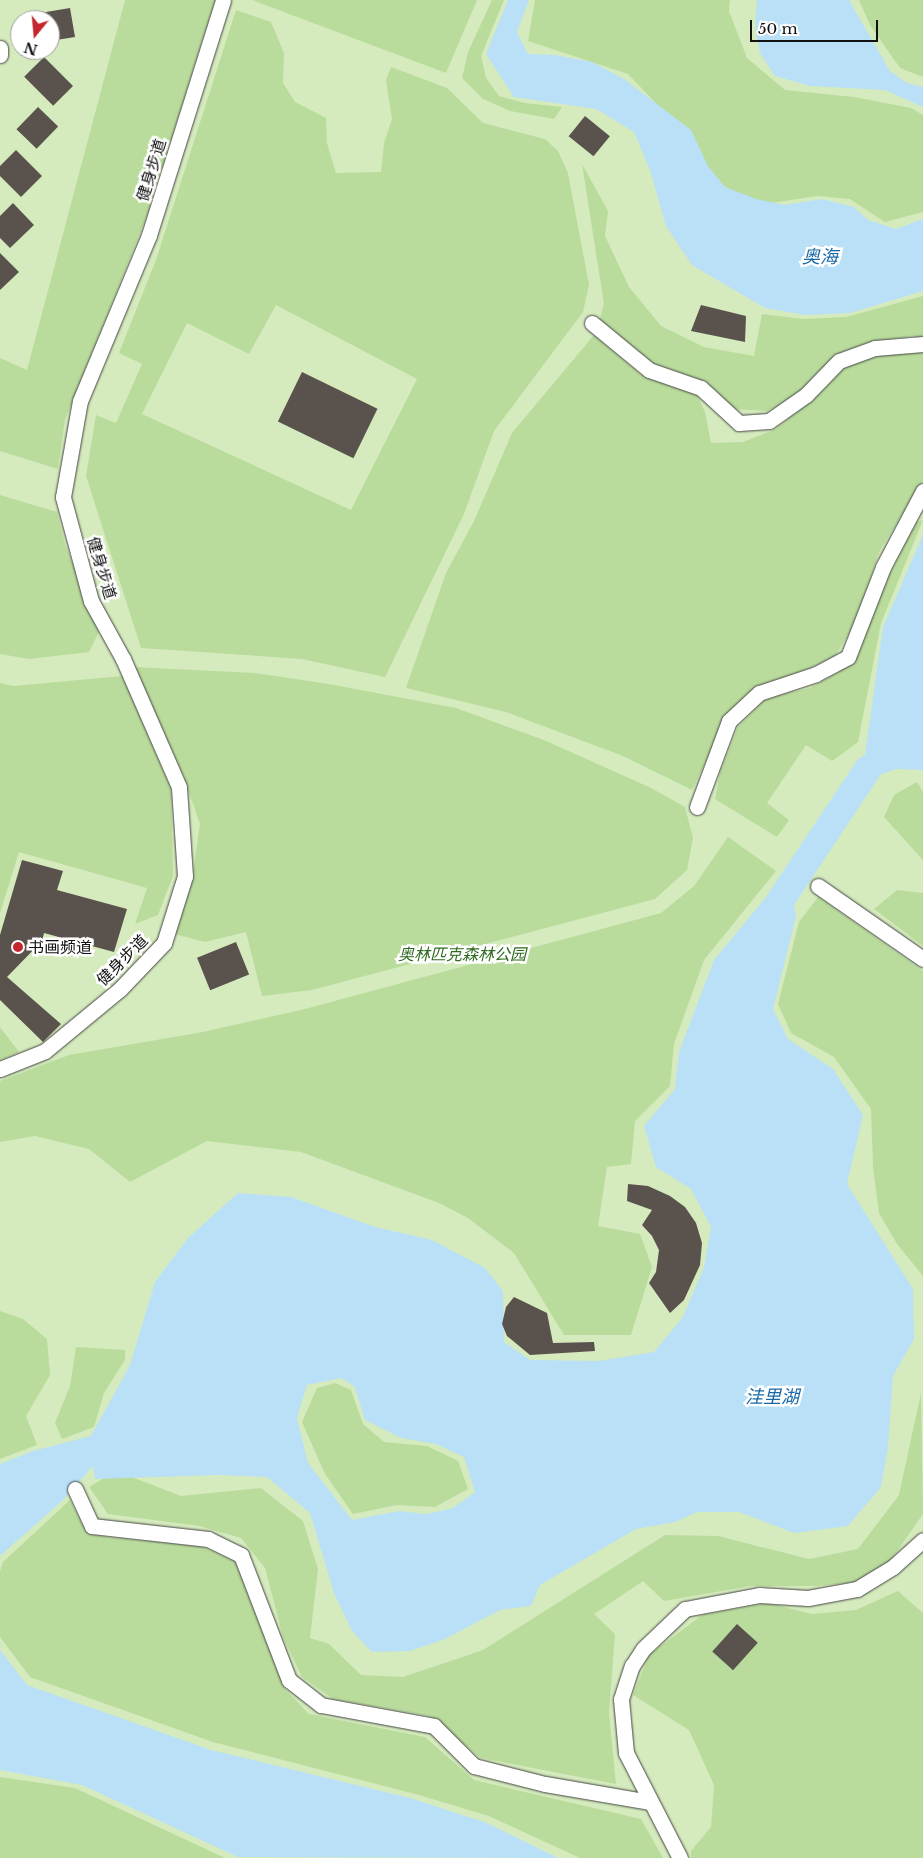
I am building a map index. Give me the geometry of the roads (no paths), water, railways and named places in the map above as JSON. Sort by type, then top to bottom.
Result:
[{"type":"street","name":"健身步道","points":[[0,1069],[45,1051],[120,989],[164,943],[185,876],[179,787],[123,659],[91,601],[63,497],[80,401],[149,235],[223,0]]},
{"type":"street","points":[[0,48],[0,55]]},
{"type":"street","points":[[592,323],[649,370],[701,388],[739,423],[769,422],[806,395],[839,360],[876,348],[923,344]]},
{"type":"street","points":[[697,807],[729,721],[758,693],[816,674],[848,656],[883,567],[918,508],[923,491]]},
{"type":"street","points":[[818,886],[923,959]]},
{"type":"street","points":[[75,1490],[92,1526],[208,1539],[241,1554],[289,1680],[321,1706],[434,1726],[474,1766],[545,1784],[650,1802]]},
{"type":"street","points":[[680,1858],[626,1753],[621,1699],[632,1666],[643,1649],[686,1609],[759,1595],[808,1598],[857,1590],[893,1568],[923,1540]]},
{"type":"water","name":"奥海","points":[[508,0],[529,0],[517,32],[528,54],[555,55],[592,62],[624,79],[691,130],[708,166],[725,187],[756,199],[785,205],[822,199],[854,207],[868,220],[896,229],[923,219],[923,291],[850,313],[805,315],[765,308],[692,265],[666,226],[650,170],[634,132],[596,109],[514,97],[486,54]]},
{"type":"water","points":[[757,0],[849,0],[890,71],[907,83],[923,87],[923,107],[885,90],[810,86],[775,76],[760,53],[755,29]]},
{"type":"water","name":"洼里湖","points":[[923,535],[923,770],[897,769],[881,774],[794,905],[796,916],[773,1009],[788,1039],[833,1069],[863,1115],[847,1184],[913,1289],[914,1339],[893,1376],[888,1448],[881,1487],[848,1526],[794,1533],[739,1512],[697,1512],[675,1522],[636,1529],[540,1585],[531,1606],[500,1610],[445,1639],[410,1651],[372,1652],[352,1631],[334,1593],[310,1513],[267,1477],[218,1475],[95,1479],[93,1466],[64,1499],[0,1556],[0,1464],[33,1451],[91,1436],[130,1365],[155,1282],[188,1238],[238,1193],[291,1197],[375,1227],[432,1240],[485,1268],[503,1291],[504,1342],[530,1360],[599,1361],[654,1352],[683,1317],[704,1267],[711,1227],[691,1189],[656,1167],[644,1126],[675,1089],[679,1052],[714,960],[766,897],[858,759],[865,755],[883,627]],"holes":[[[341,1378],[355,1387],[365,1420],[401,1438],[436,1444],[464,1457],[475,1492],[453,1508],[427,1514],[399,1511],[352,1520],[308,1463],[297,1418],[307,1385]]]},
{"type":"water","points":[[0,1650],[27,1685],[211,1750],[410,1798],[487,1823],[558,1858],[238,1857],[82,1785],[0,1770]]},
{"type":"place","name":"书画频道","points":[[18,947]]},
{"type":"park label","name":"奥林匹克森林公园","points":[[462,954]]}]
